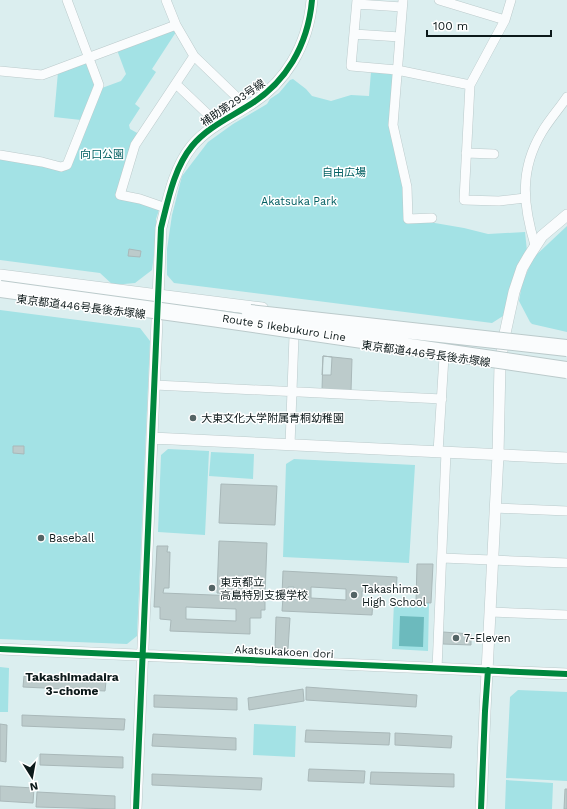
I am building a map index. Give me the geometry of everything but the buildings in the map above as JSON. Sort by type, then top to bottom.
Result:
[{"type":"highway","name":"Route 5 Ikebukuro Line","points":[[0,282],[212,313],[567,372]]},
{"type":"highway","name":"Route 5 Ikebukuro Line","points":[[0,289],[212,313],[567,347]]},
{"type":"highway","points":[[212,313],[567,356]]},
{"type":"highway","points":[[212,313],[567,363]]},
{"type":"main road","name":"東京都道446号長後赤塚線","points":[[0,276],[158,297],[504,338],[567,347]]},
{"type":"main road","name":"東京都道446号長後赤塚線","points":[[0,296],[444,357],[567,372]]},
{"type":"street","points":[[0,155],[42,162],[61,167],[67,165],[99,85],[67,0]]},
{"type":"street","points":[[166,0],[176,25],[194,56],[247,107]]},
{"type":"street","name":"補助第293号線","points":[[136,809],[160,240],[166,208],[178,171],[186,155],[199,139],[218,124],[266,94],[280,80],[292,64],[300,50],[307,30],[312,0]]},
{"type":"street","points":[[439,0],[505,20]]},
{"type":"street","points":[[511,0],[505,20],[470,85],[464,200],[499,202],[525,198]]},
{"type":"street","points":[[432,218],[408,219],[407,187],[393,126],[397,70],[403,4],[357,2],[351,66],[397,70],[470,85]]},
{"type":"street","points":[[0,71],[42,75],[176,25]]},
{"type":"street","points":[[354,34],[400,38]]},
{"type":"street","points":[[166,208],[140,199],[120,195],[135,145],[194,56]]},
{"type":"street","points":[[176,84],[218,124]]},
{"type":"street","points":[[535,245],[530,230],[525,198],[525,180],[532,153],[543,130],[564,106],[567,97]]},
{"type":"street","points":[[466,152],[494,154]]},
{"type":"street","points":[[481,809],[498,455],[500,364],[504,338],[518,280],[525,262],[535,245],[550,228],[567,215]]},
{"type":"street","points":[[290,445],[294,336]]},
{"type":"street","points":[[437,669],[442,558],[442,399],[444,357]]},
{"type":"street","points":[[154,385],[442,399]]},
{"type":"street","points":[[152,438],[567,458]]},
{"type":"street","points":[[495,508],[567,511]]},
{"type":"street","points":[[442,558],[567,562]]},
{"type":"street","points":[[490,612],[567,615]]},
{"type":"street","name":"Akatsukakoen dori","points":[[0,649],[567,674]]},
{"type":"green space","name":"向口公園","points":[[173,30],[176,32],[152,69],[156,72],[135,104],[140,108],[129,125],[130,129],[139,134],[120,181],[116,198],[137,202],[159,210],[156,219],[156,240],[152,270],[135,283],[113,285],[100,273],[0,260],[0,159],[61,171],[102,88],[121,81],[126,74],[117,50]]},
{"type":"green space","points":[[84,63],[87,64],[94,85],[81,120],[54,117],[58,72]]},
{"type":"green space","name":"Akatsuka Park","points":[[371,72],[391,74],[393,76],[389,124],[404,193],[405,223],[429,222],[488,234],[525,232],[527,251],[503,316],[492,323],[174,283],[167,275],[167,249],[172,215],[182,176],[208,142],[233,124],[267,104],[270,99],[279,93],[290,80],[293,79],[306,89],[312,96],[331,101],[351,95],[369,96]]},
{"type":"green space","points":[[567,226],[567,332],[532,324],[519,301],[522,284],[533,258]]},
{"type":"green space","points":[[0,310],[140,328],[150,341],[137,636],[127,644],[0,639]]},
{"type":"green space","points":[[168,449],[209,451],[205,535],[158,532],[161,455]]},
{"type":"green space","points":[[211,452],[254,454],[253,479],[209,476]]},
{"type":"green space","points":[[294,459],[415,465],[409,563],[283,557],[286,464]]},
{"type":"green space","points":[[394,602],[429,603],[428,651],[392,649]]},
{"type":"green space","points":[[0,667],[9,668],[8,712],[0,712]]},
{"type":"green space","points":[[518,690],[567,692],[567,781],[506,778],[510,697]]},
{"type":"green space","points":[[254,724],[296,726],[295,757],[253,755]]},
{"type":"green space","points":[[506,780],[553,783],[552,809],[505,809]]},
{"type":"shaded area","points":[[400,616],[424,617],[423,647],[399,646]]},
{"type":"cycle path","points":[[136,809],[161,228],[172,185],[186,155],[192,146],[204,134],[260,98],[273,87],[283,75],[300,48],[310,17],[312,0]]},
{"type":"cycle path","points":[[0,649],[567,674]]},
{"type":"cycle path","points":[[481,809],[488,670]]},
{"type":"place","name":"大東文化大学附属青桐幼稚園","points":[[193,418]]},
{"type":"place","name":"Baseball","points":[[41,538]]},
{"type":"place","name":"東京都立 高島特別支援学校","points":[[212,588]]},
{"type":"place","name":"Takashima High School","points":[[354,595]]},
{"type":"place","name":"7-Eleven","points":[[456,638]]},
{"type":"district","name":"Takashimadaira 3-chome","points":[[72,684]]},
{"type":"park label","name":"自由広場","points":[[344,172]]}]
